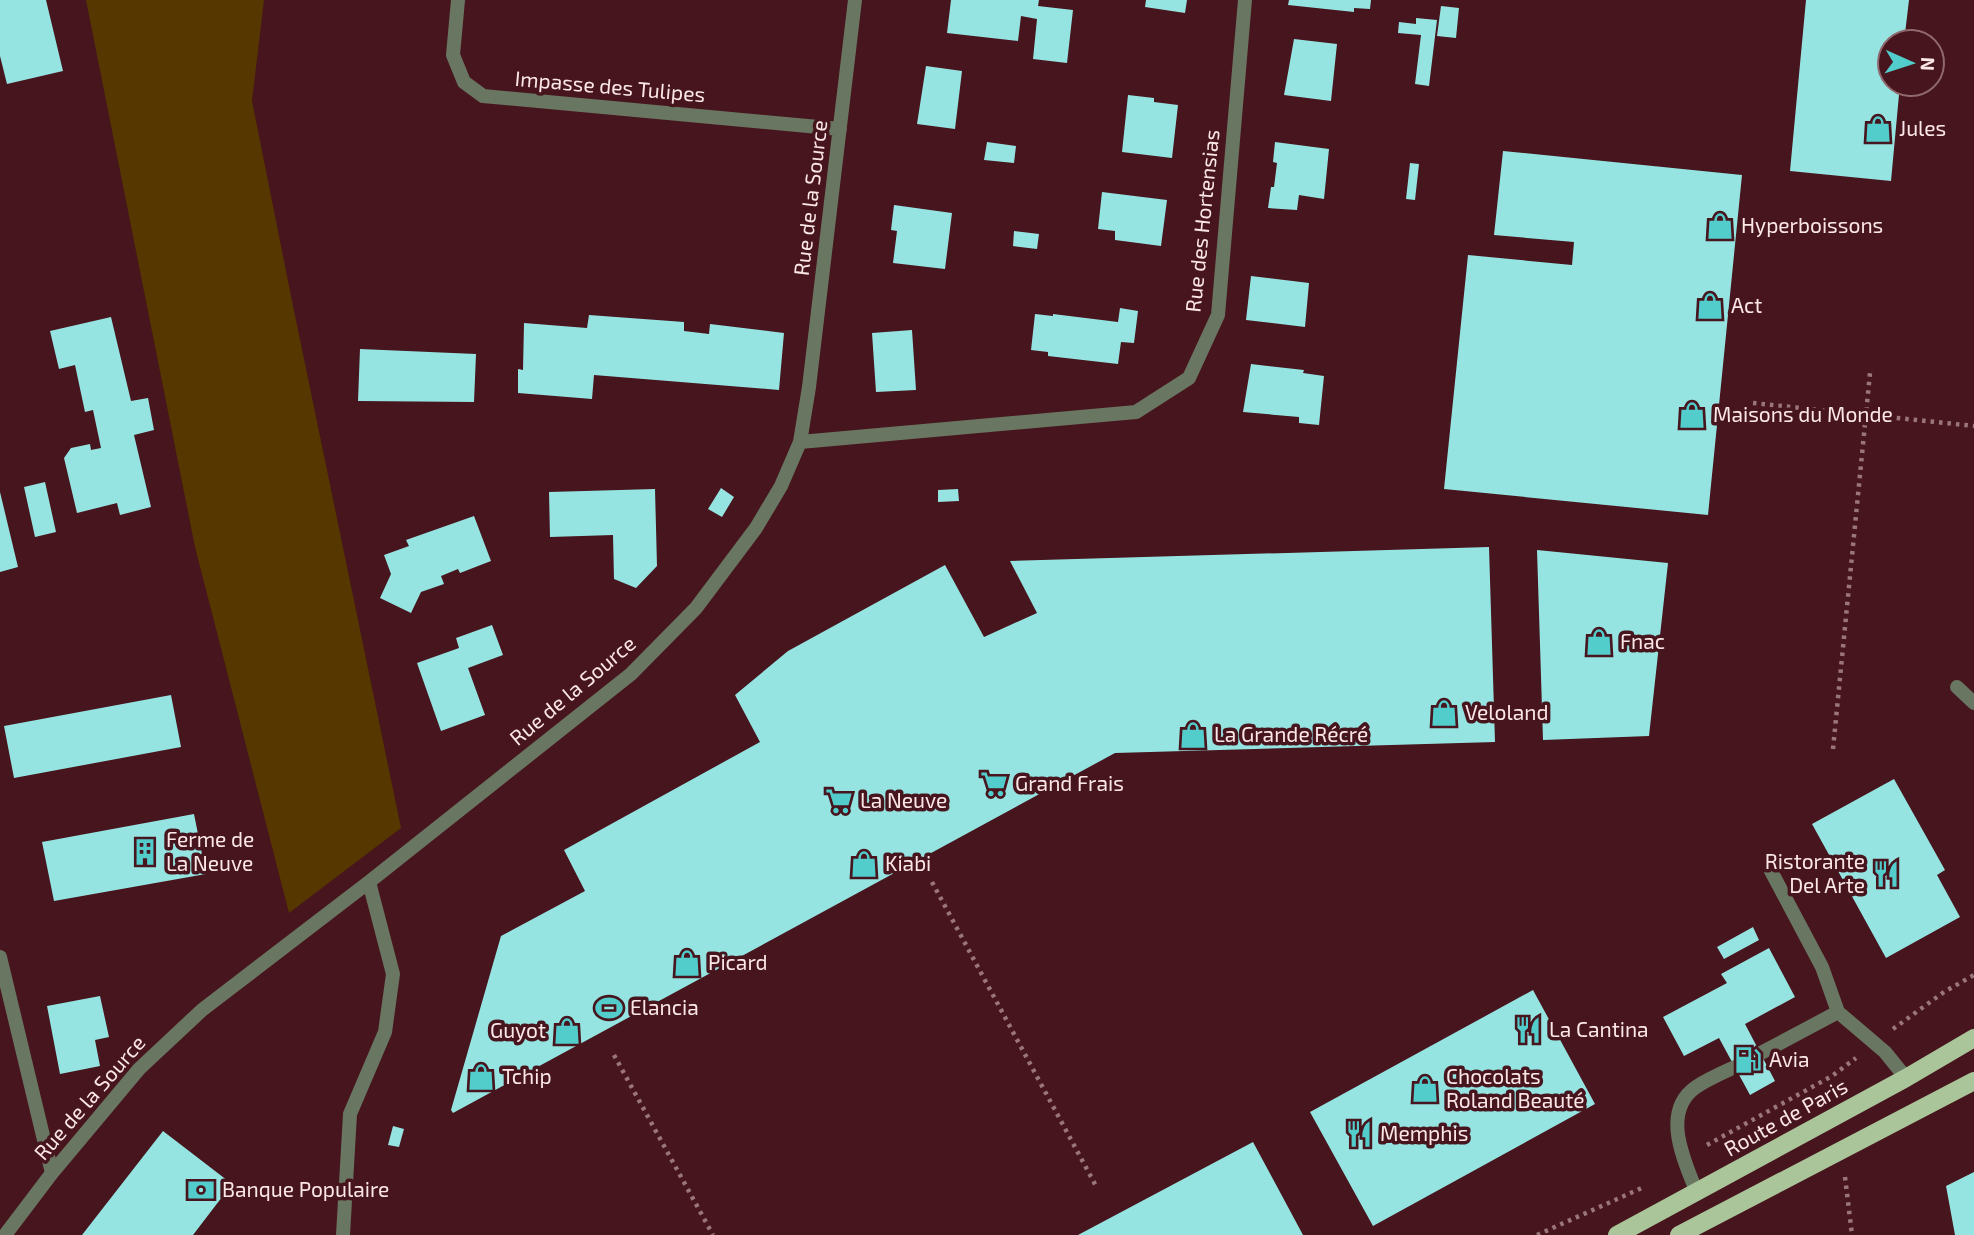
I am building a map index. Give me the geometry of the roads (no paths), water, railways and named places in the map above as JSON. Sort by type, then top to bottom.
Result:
[{"type":"main road","name":"Route de Paris","points":[[1617,1235],[1906,1078],[1974,1038]]},
{"type":"main road","points":[[1679,1235],[1974,1081]]},
{"type":"street","name":"Impasse des Tulipes","points":[[458,0],[453,55],[464,82],[483,96],[840,130]]},
{"type":"street","name":"Rue de la Source","points":[[5,1235],[52,1173],[139,1069],[202,1010],[369,882],[641,665],[696,608],[756,528],[780,486],[800,442],[809,387],[855,0]]},
{"type":"street","name":"Rue des Hortensias","points":[[800,442],[1136,412],[1189,378],[1218,315],[1245,0]]},
{"type":"street","points":[[1958,687],[1974,704]]},
{"type":"street","points":[[1771,871],[1822,967],[1838,1012],[1875,1044],[1906,1078]]},
{"type":"street","points":[[343,1235],[350,1115],[385,1032],[393,974],[369,882]]},
{"type":"street","points":[[0,957],[52,1173]]},
{"type":"street","points":[[1761,1053],[1838,1012]]},
{"type":"street","points":[[1697,1193],[1679,1147],[1677,1132],[1680,1112],[1685,1097],[1695,1087],[1735,1067]]},
{"type":"place","name":"Jules","points":[[1878,129]]},
{"type":"place","name":"Hyperboissons","points":[[1720,226]]},
{"type":"place","name":"Act","points":[[1710,306]]},
{"type":"place","name":"Maisons du Monde","points":[[1692,415]]},
{"type":"place","name":"Fnac","points":[[1599,642]]},
{"type":"place","name":"Veloland","points":[[1444,713]]},
{"type":"place","name":"La Grande Récré","points":[[1193,735]]},
{"type":"place","name":"Grand Frais","points":[[994,784]]},
{"type":"place","name":"La Neuve","points":[[839,801]]},
{"type":"place","name":"Ferme de La Neuve","points":[[145,852]]},
{"type":"place","name":"Kiabi","points":[[864,864]]},
{"type":"place","name":"Ristorante Del Arte","points":[[1886,874]]},
{"type":"place","name":"Picard","points":[[687,963]]},
{"type":"place","name":"Elancia","points":[[609,1008]]},
{"type":"place","name":"La Cantina","points":[[1528,1030]]},
{"type":"place","name":"Guyot","points":[[567,1031]]},
{"type":"place","name":"Avia","points":[[1748,1060]]},
{"type":"place","name":"Tchip","points":[[481,1077]]},
{"type":"place","name":"Chocolats Roland Beauté","points":[[1425,1089]]},
{"type":"place","name":"Memphis","points":[[1359,1134]]},
{"type":"place","name":"Banque Populaire","points":[[201,1190]]}]
